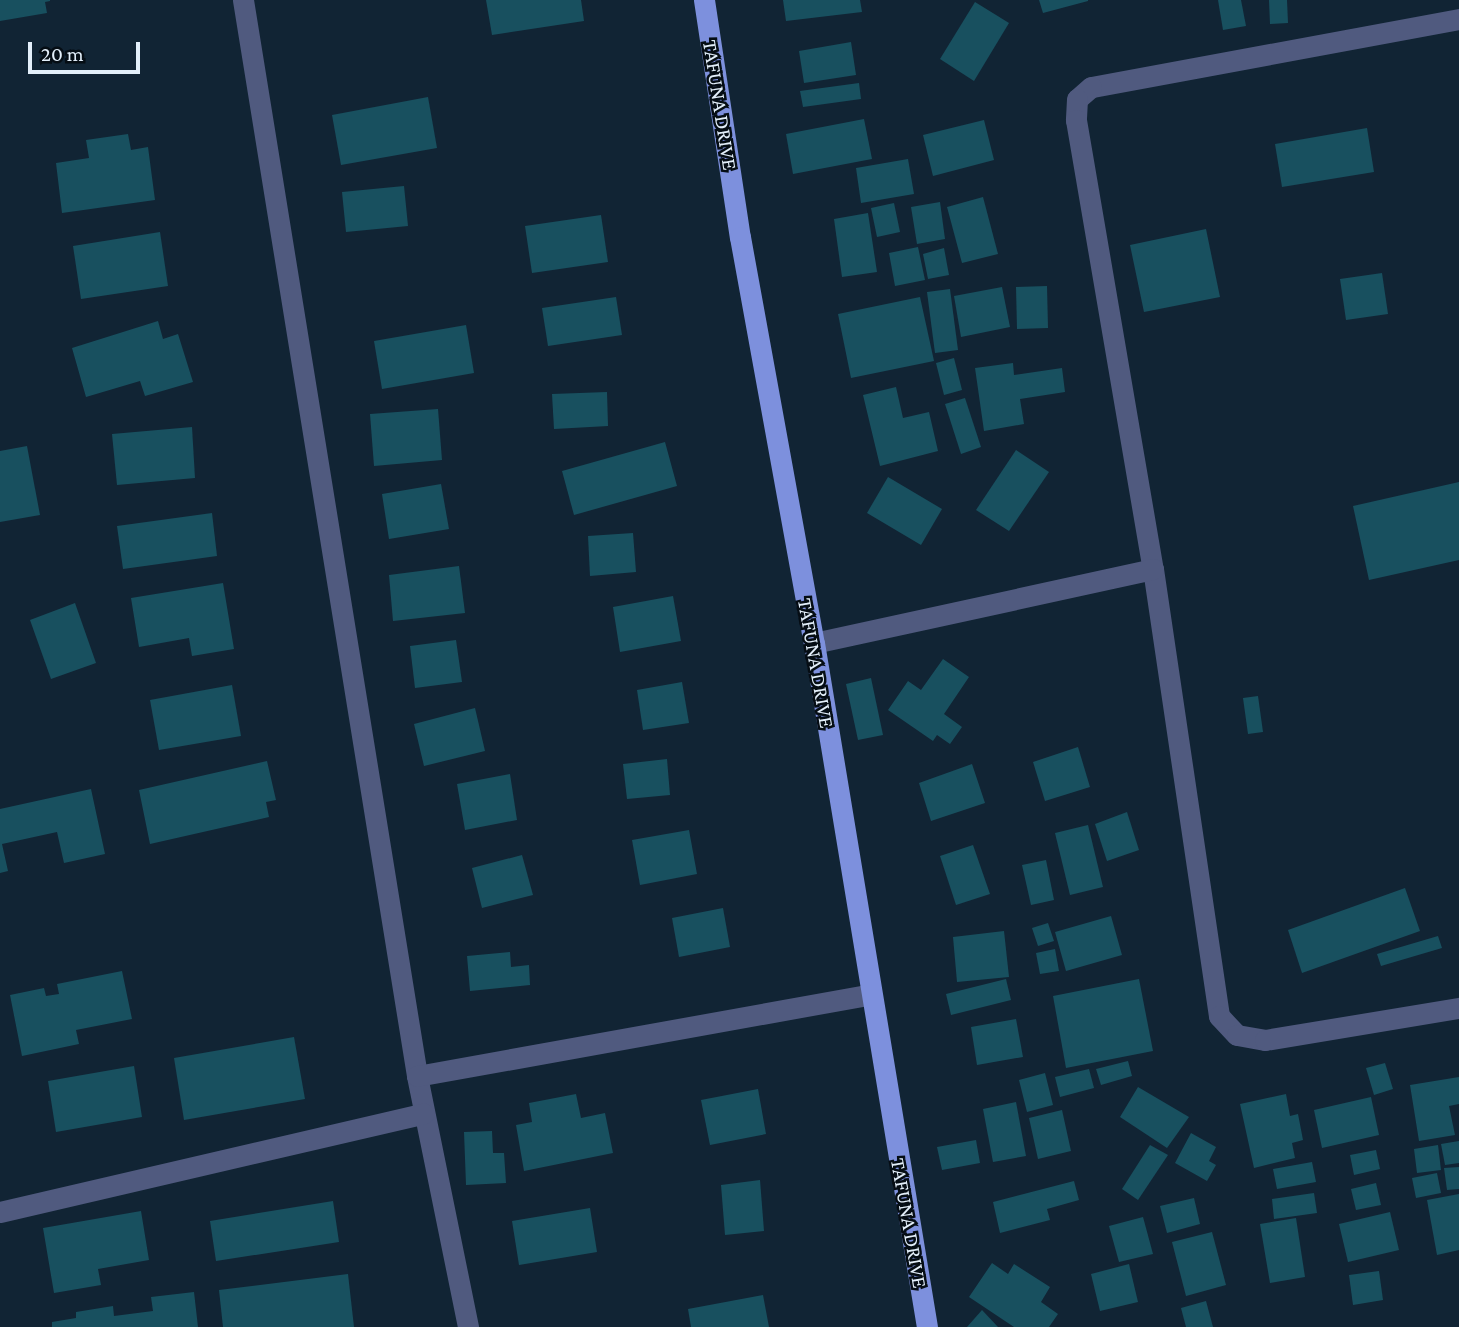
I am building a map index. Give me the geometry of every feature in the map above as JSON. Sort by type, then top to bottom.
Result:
[{"type":"main road","name":"TAFUNA DRIVE","points":[[704,0],[740,237],[814,643],[927,1327]]},
{"type":"street","points":[[243,0],[416,1076],[468,1327]]},
{"type":"street","points":[[1459,19],[1091,87],[1077,99],[1076,120],[1153,569],[1219,1016],[1237,1035],[1265,1040],[1459,1008]]},
{"type":"street","points":[[814,643],[1153,569]]},
{"type":"street","points":[[416,1076],[870,994]]},
{"type":"street","points":[[0,1212],[424,1113]]},
{"type":"building","points":[[0,0],[50,1],[45,2],[47,13],[0,21]]},
{"type":"building","points":[[486,0],[581,0],[584,21],[492,35]]},
{"type":"building","points":[[783,0],[860,0],[862,12],[786,21]]},
{"type":"building","points":[[1039,0],[1088,0],[1088,1],[1043,13]]},
{"type":"building","points":[[1218,0],[1241,0],[1246,26],[1223,30]]},
{"type":"building","points":[[1269,0],[1287,0],[1288,23],[1270,24]]},
{"type":"building","points":[[975,2],[1009,23],[974,81],[940,59]]},
{"type":"building","points":[[851,42],[856,75],[804,83],[799,51]]},
{"type":"building","points":[[859,83],[861,99],[803,107],[800,91]]},
{"type":"building","points":[[428,97],[437,148],[341,165],[332,115]]},
{"type":"building","points":[[864,119],[872,159],[793,174],[786,134]]},
{"type":"building","points":[[984,120],[994,160],[933,176],[923,135]]},
{"type":"building","points":[[1367,128],[1374,172],[1282,187],[1275,144]]},
{"type":"building","points":[[128,134],[131,150],[148,147],[155,200],[62,213],[56,163],[89,158],[86,140]]},
{"type":"building","points":[[908,159],[914,194],[861,203],[856,168]]},
{"type":"building","points":[[404,186],[408,226],[346,232],[342,192]]},
{"type":"building","points":[[983,197],[998,254],[962,263],[947,207]]},
{"type":"building","points":[[940,202],[945,239],[917,244],[911,207]]},
{"type":"building","points":[[894,203],[900,232],[877,237],[871,208]]},
{"type":"building","points":[[868,213],[877,272],[842,277],[834,219]]},
{"type":"building","points":[[601,215],[608,262],[532,273],[525,226]]},
{"type":"building","points":[[1206,229],[1220,297],[1144,312],[1130,245]]},
{"type":"building","points":[[160,232],[168,286],[81,299],[73,246]]},
{"type":"building","points":[[918,247],[925,280],[895,286],[889,253]]},
{"type":"building","points":[[944,248],[949,275],[928,279],[923,254]]},
{"type":"building","points":[[1382,273],[1388,314],[1346,320],[1340,279]]},
{"type":"building","points":[[1047,286],[1048,328],[1017,329],[1016,287]]},
{"type":"building","points":[[1002,287],[1010,327],[961,337],[954,296]]},
{"type":"building","points":[[950,289],[958,350],[935,353],[927,292]]},
{"type":"building","points":[[616,297],[622,335],[548,346],[542,308]]},
{"type":"building","points":[[920,297],[934,361],[851,378],[838,314]]},
{"type":"building","points":[[158,321],[163,339],[178,334],[193,382],[145,396],[140,381],[86,397],[72,348]]},
{"type":"building","points":[[466,325],[474,373],[382,389],[374,341]]},
{"type":"building","points":[[954,358],[962,390],[944,395],[936,363]]},
{"type":"building","points":[[1013,363],[1014,375],[1062,368],[1065,392],[1020,399],[1024,424],[984,431],[975,368]]},
{"type":"building","points":[[896,387],[903,418],[929,412],[938,451],[880,466],[863,395]]},
{"type":"building","points":[[607,392],[608,426],[554,429],[552,394]]},
{"type":"building","points":[[965,398],[981,447],[961,454],[945,404]]},
{"type":"building","points":[[438,409],[442,460],[374,466],[370,414]]},
{"type":"building","points":[[192,427],[195,478],[117,485],[112,434]]},
{"type":"building","points":[[665,442],[677,486],[574,515],[562,471]]},
{"type":"building","points":[[27,446],[40,515],[0,522],[0,451]]},
{"type":"building","points":[[1016,450],[1049,472],[1009,531],[976,510]]},
{"type":"building","points":[[888,477],[942,509],[921,545],[867,513]]},
{"type":"building","points":[[1459,482],[1459,560],[1369,580],[1353,506]]},
{"type":"building","points":[[441,484],[449,529],[389,539],[382,494]]},
{"type":"building","points":[[212,513],[217,556],[123,569],[117,526]]},
{"type":"building","points":[[633,533],[636,572],[590,576],[588,536]]},
{"type":"building","points":[[459,566],[465,613],[393,621],[389,575]]},
{"type":"building","points":[[223,583],[234,649],[192,656],[189,638],[139,647],[131,598]]},
{"type":"building","points":[[673,596],[681,641],[620,652],[613,607]]},
{"type":"building","points":[[75,603],[96,663],[51,679],[30,620]]},
{"type":"building","points":[[456,640],[462,682],[415,688],[410,646]]},
{"type":"building","points":[[943,659],[969,677],[944,714],[962,727],[950,744],[937,735],[933,741],[888,710],[908,681],[921,690]]},
{"type":"building","points":[[871,678],[883,735],[858,740],[846,684]]},
{"type":"building","points":[[682,682],[689,723],[643,730],[637,690]]},
{"type":"building","points":[[232,685],[241,736],[159,750],[150,700]]},
{"type":"building","points":[[1258,696],[1263,732],[1248,734],[1243,698]]},
{"type":"building","points":[[475,708],[485,751],[424,766],[414,724]]},
{"type":"building","points":[[1078,747],[1090,787],[1045,801],[1033,762]]},
{"type":"building","points":[[667,759],[670,795],[627,799],[623,764]]},
{"type":"building","points":[[267,761],[276,800],[266,802],[269,817],[150,844],[139,790]]},
{"type":"building","points":[[972,764],[985,803],[931,821],[919,783]]},
{"type":"building","points":[[510,774],[517,820],[465,830],[457,784]]},
{"type":"building","points":[[91,789],[105,854],[64,863],[57,832],[2,844],[8,871],[0,873],[0,809]]},
{"type":"building","points":[[1127,812],[1139,850],[1107,861],[1095,824]]},
{"type":"building","points":[[1088,825],[1103,887],[1070,895],[1055,833]]},
{"type":"building","points":[[689,830],[697,874],[640,885],[632,840]]},
{"type":"building","points":[[973,845],[990,894],[956,905],[940,856]]},
{"type":"building","points":[[522,855],[533,895],[482,908],[472,868]]},
{"type":"building","points":[[1046,860],[1054,900],[1031,905],[1022,865]]},
{"type":"building","points":[[1405,888],[1420,931],[1302,973],[1288,930]]},
{"type":"building","points":[[723,908],[730,947],[679,957],[672,918]]},
{"type":"building","points":[[1111,916],[1122,955],[1066,971],[1055,932]]},
{"type":"building","points":[[1048,923],[1054,941],[1038,946],[1032,928]]},
{"type":"building","points":[[1004,931],[1009,977],[957,982],[953,937]]},
{"type":"building","points":[[1438,936],[1442,948],[1381,966],[1377,954]]},
{"type":"building","points":[[1055,949],[1059,971],[1040,974],[1036,953]]},
{"type":"building","points":[[510,952],[511,967],[529,965],[530,985],[470,991],[467,956]]},
{"type":"building","points":[[122,971],[132,1019],[76,1030],[79,1044],[22,1056],[10,995],[44,988],[46,996],[59,994],[57,984]]},
{"type":"building","points":[[1006,979],[1011,1000],[951,1015],[946,994]]},
{"type":"building","points":[[1139,979],[1153,1051],[1066,1068],[1053,996]]},
{"type":"building","points":[[1016,1019],[1023,1057],[977,1065],[971,1027]]},
{"type":"building","points":[[294,1037],[305,1099],[184,1120],[174,1058]]},
{"type":"building","points":[[1128,1061],[1132,1076],[1101,1085],[1096,1069]]},
{"type":"building","points":[[1385,1063],[1393,1089],[1374,1095],[1366,1068]]},
{"type":"building","points":[[134,1066],[142,1117],[56,1132],[48,1081]]},
{"type":"building","points":[[1089,1069],[1094,1088],[1060,1097],[1055,1077]]},
{"type":"building","points":[[1045,1073],[1053,1105],[1027,1112],[1019,1080]]},
{"type":"building","points":[[1459,1077],[1459,1104],[1449,1106],[1455,1135],[1419,1141],[1410,1085]]},
{"type":"building","points":[[1138,1087],[1189,1117],[1167,1148],[1120,1117]]},
{"type":"building","points":[[758,1089],[766,1134],[710,1145],[701,1100]]},
{"type":"building","points":[[576,1094],[581,1118],[605,1113],[613,1153],[524,1171],[516,1125],[532,1122],[529,1103]]},
{"type":"building","points":[[1286,1094],[1290,1116],[1298,1114],[1303,1140],[1292,1143],[1295,1158],[1254,1168],[1240,1104]]},
{"type":"building","points":[[1371,1097],[1379,1135],[1322,1148],[1314,1110]]},
{"type":"building","points":[[1016,1102],[1026,1156],[993,1162],[983,1109]]},
{"type":"building","points":[[1062,1110],[1071,1151],[1038,1159],[1029,1118]]},
{"type":"building","points":[[492,1131],[493,1153],[504,1153],[506,1183],[466,1185],[464,1132]]},
{"type":"building","points":[[1191,1133],[1216,1147],[1209,1161],[1216,1165],[1207,1181],[1175,1163]]},
{"type":"building","points":[[976,1140],[980,1163],[942,1170],[937,1147]]},
{"type":"building","points":[[1459,1141],[1459,1163],[1445,1165],[1441,1144]]},
{"type":"building","points":[[1150,1145],[1168,1155],[1138,1200],[1122,1189]]},
{"type":"building","points":[[1438,1145],[1441,1170],[1417,1173],[1414,1149]]},
{"type":"building","points":[[1376,1150],[1380,1169],[1354,1175],[1350,1155]]},
{"type":"building","points":[[1312,1162],[1316,1182],[1277,1189],[1273,1169]]},
{"type":"building","points":[[1459,1167],[1459,1189],[1447,1190],[1444,1168]]},
{"type":"building","points":[[1437,1173],[1441,1193],[1416,1198],[1412,1178]]},
{"type":"building","points":[[760,1180],[764,1231],[725,1235],[721,1185]]},
{"type":"building","points":[[1074,1181],[1079,1200],[1047,1209],[1050,1220],[1000,1233],[993,1202]]},
{"type":"building","points":[[1376,1183],[1381,1205],[1356,1210],[1351,1189]]},
{"type":"building","points":[[1314,1193],[1317,1213],[1274,1219],[1272,1199]]},
{"type":"building","points":[[1459,1194],[1459,1250],[1437,1255],[1427,1200]]},
{"type":"building","points":[[1194,1198],[1200,1224],[1167,1233],[1160,1206]]},
{"type":"building","points":[[333,1201],[339,1242],[216,1261],[210,1221]]},
{"type":"building","points":[[590,1208],[597,1252],[519,1265],[512,1221]]},
{"type":"building","points":[[141,1211],[149,1260],[98,1269],[101,1285],[54,1293],[43,1228]]},
{"type":"building","points":[[1390,1212],[1399,1250],[1348,1262],[1339,1224]]},
{"type":"building","points":[[1143,1217],[1153,1254],[1119,1262],[1109,1226]]},
{"type":"building","points":[[1296,1218],[1305,1277],[1270,1283],[1260,1224]]},
{"type":"building","points":[[1212,1232],[1226,1285],[1186,1296],[1172,1242]]},
{"type":"building","points":[[992,1263],[1008,1274],[1014,1264],[1050,1287],[1041,1302],[1058,1314],[1049,1327],[1014,1327],[969,1297]]},
{"type":"building","points":[[1129,1264],[1138,1302],[1100,1311],[1091,1274]]},
{"type":"building","points":[[1379,1271],[1383,1300],[1353,1305],[1349,1275]]},
{"type":"building","points":[[348,1274],[354,1327],[223,1327],[219,1290]]},
{"type":"building","points":[[194,1292],[198,1327],[52,1327],[52,1322],[76,1318],[76,1312],[113,1306],[114,1316],[153,1311],[151,1297]]},
{"type":"building","points":[[763,1295],[769,1327],[691,1327],[688,1309]]},
{"type":"building","points":[[1206,1301],[1213,1327],[1186,1327],[1181,1308]]},
{"type":"building","points":[[982,1310],[998,1327],[967,1327]]}]
